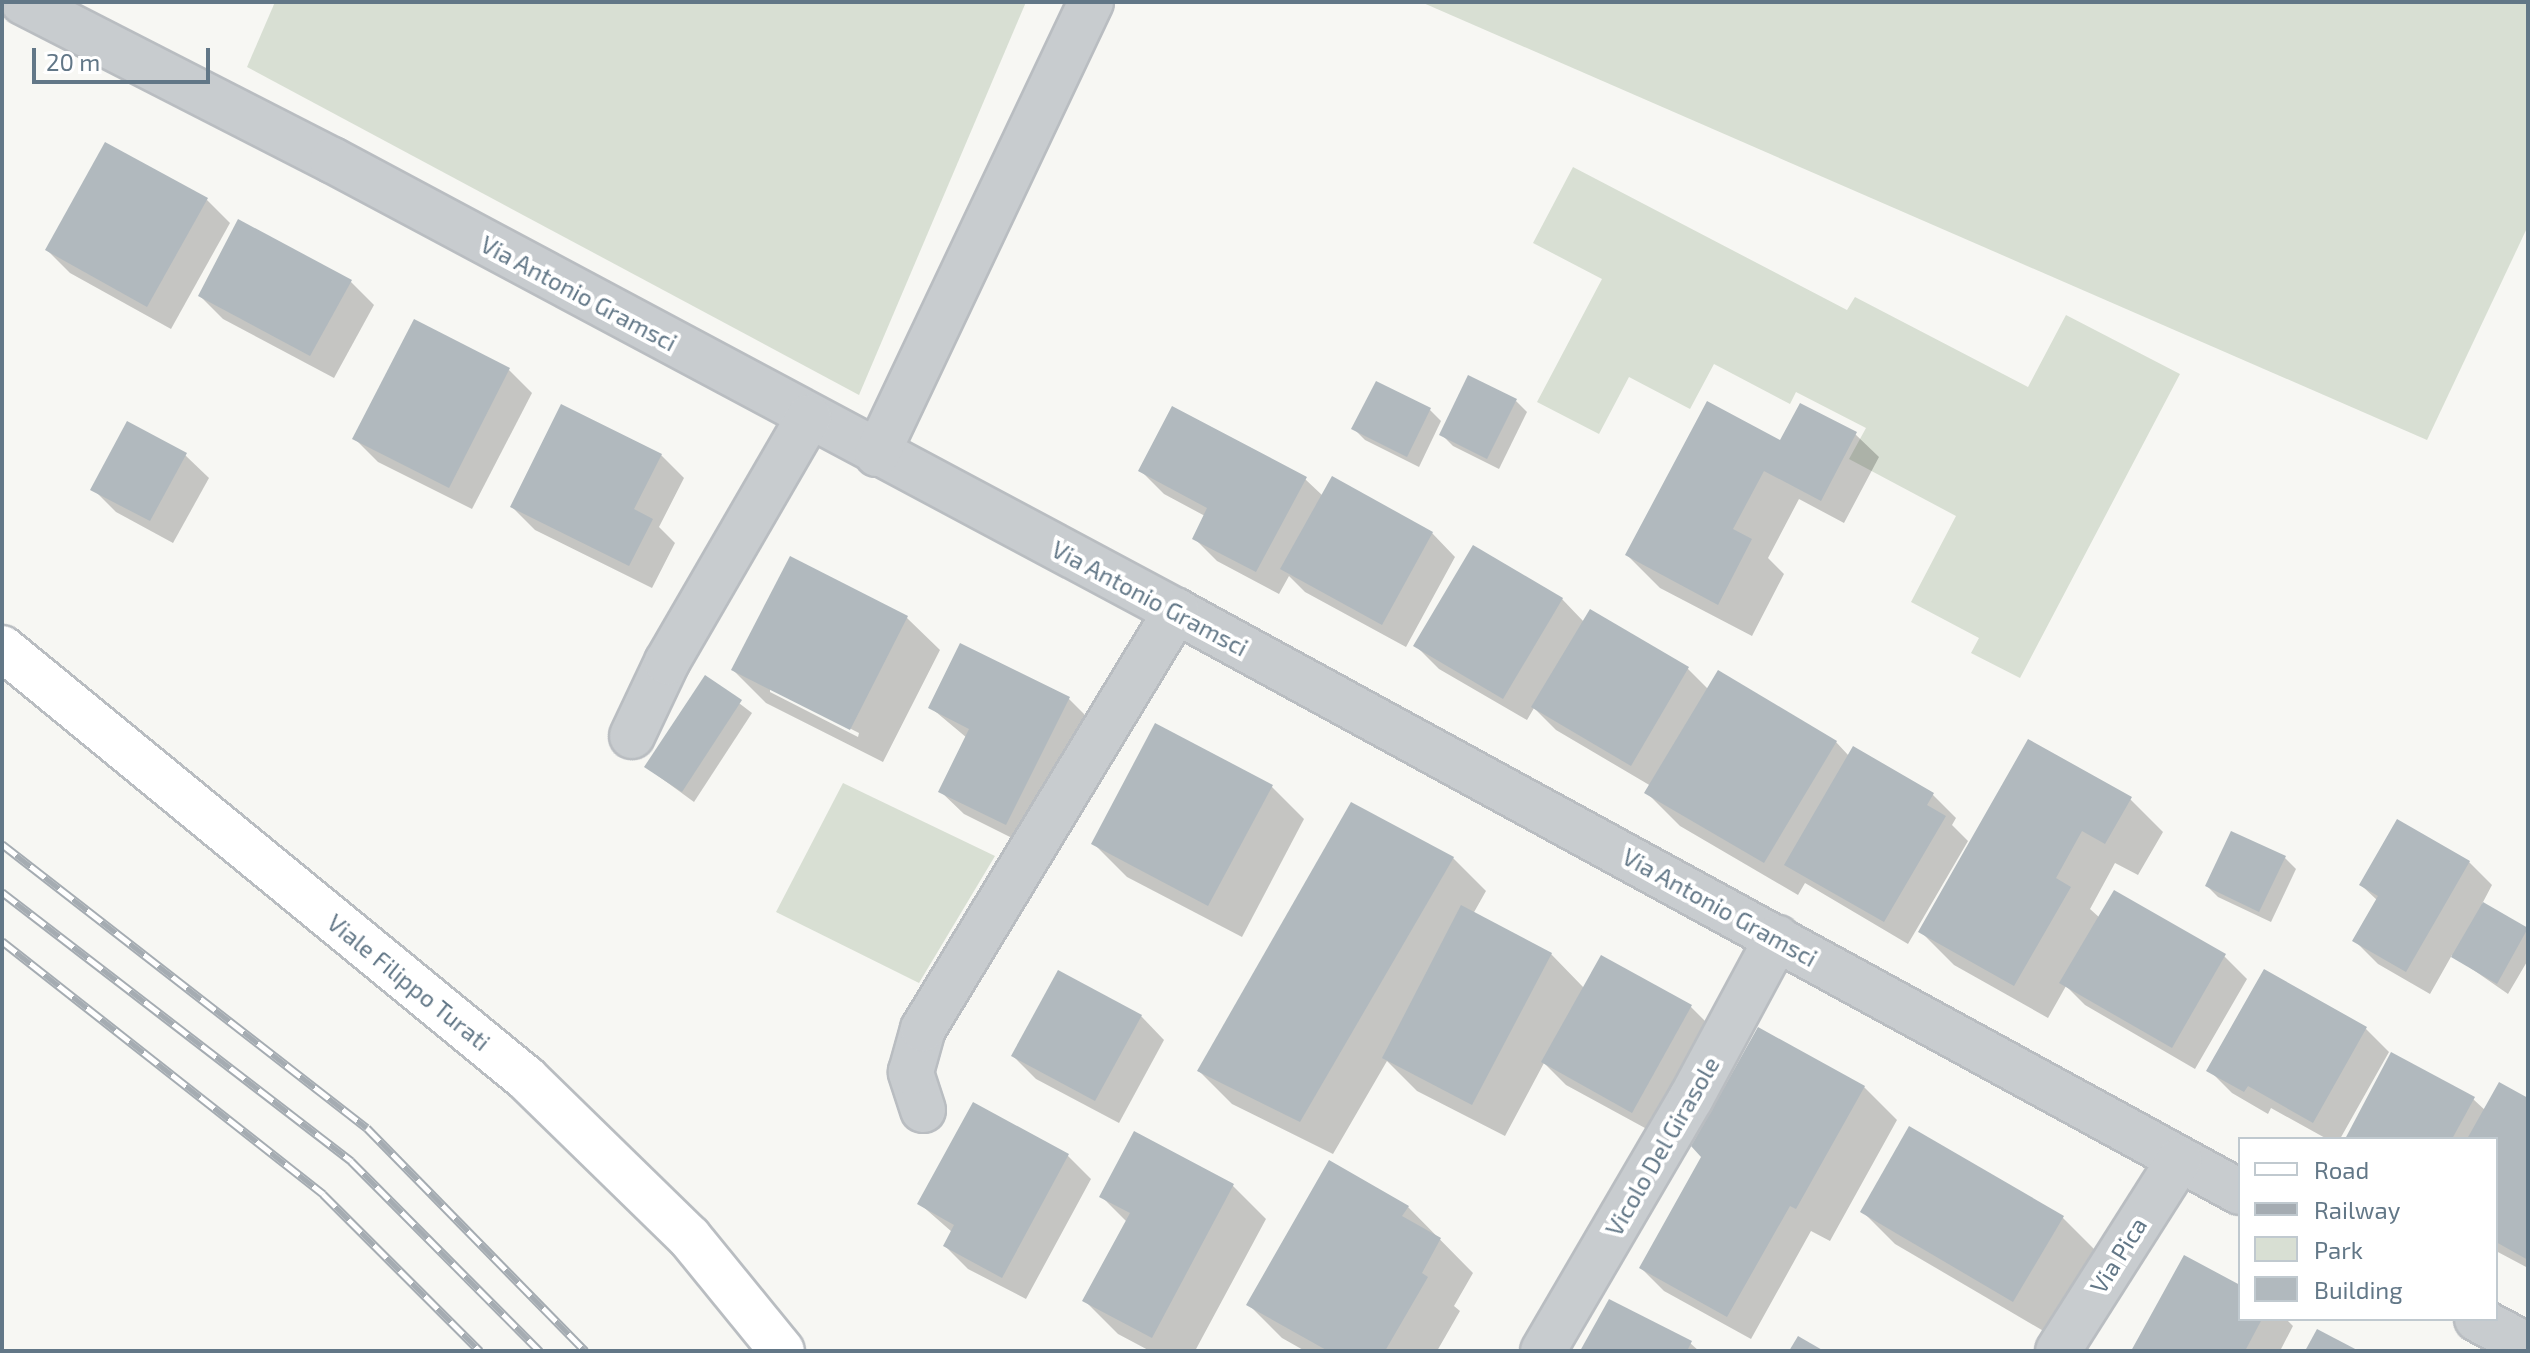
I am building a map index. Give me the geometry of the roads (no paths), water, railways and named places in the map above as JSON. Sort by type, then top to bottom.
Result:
[{"type":"main road","name":"Viale Filippo Turati","points":[[2,648],[527,1079],[689,1237],[782,1351]]},
{"type":"street","points":[[877,454],[1091,2]]},
{"type":"street","name":"Via Antonio Gramsci","points":[[39,7],[1176,611],[2238,1191]]},
{"type":"street","points":[[632,736],[667,662],[809,417]]},
{"type":"street","points":[[923,1110],[911,1072],[923,1029],[1176,611]]},
{"type":"street","name":"Vicolo Del Girasole","points":[[1543,1351],[1691,1098],[1777,938]]},
{"type":"street","name":"Via Pica","points":[[2058,1351],[2179,1160]]},
{"type":"street","points":[[2481,1321],[2528,1346]]},
{"type":"railway","points":[[2,844],[367,1128],[585,1351]]},
{"type":"railway","points":[[2,892],[351,1161],[540,1351]]},
{"type":"railway","points":[[2,941],[323,1194],[480,1351]]}]
